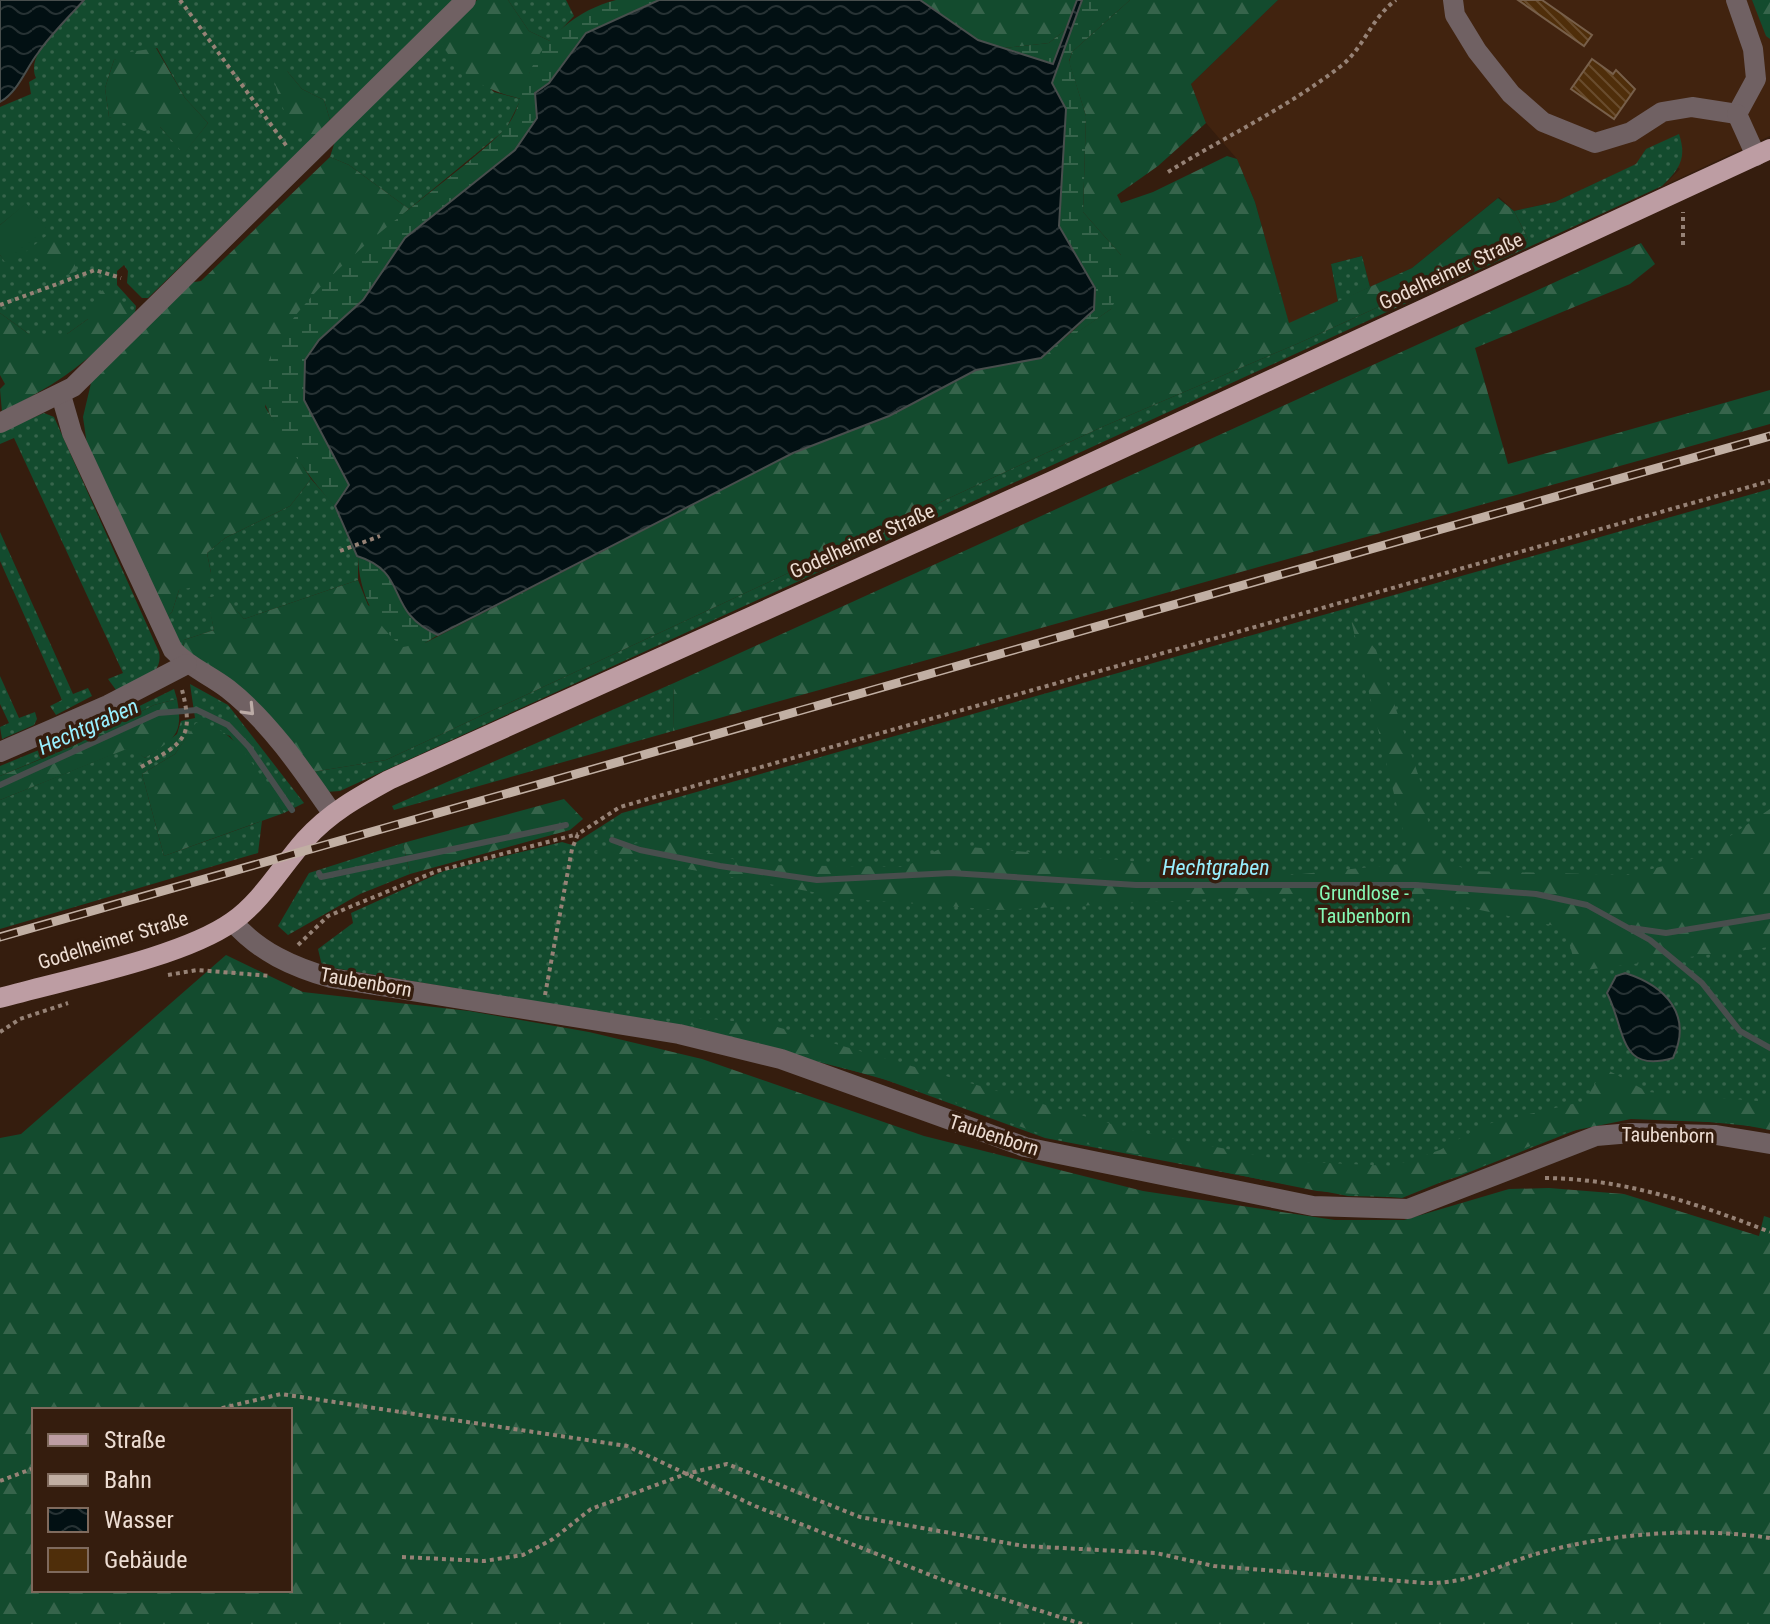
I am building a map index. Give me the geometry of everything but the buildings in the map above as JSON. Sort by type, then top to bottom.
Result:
[{"type":"main road","name":"Godelheimer Straße","points":[[0,998],[167,951],[233,922],[254,903],[332,813],[389,780],[1066,475],[1763,152]]},
{"type":"lane","points":[[0,423],[61,395],[466,0]]},
{"type":"lane","points":[[1453,0],[1455,15],[1477,51],[1511,94],[1543,122],[1595,143],[1631,132],[1662,112],[1692,107],[1737,114],[1763,152]]},
{"type":"lane","points":[[1736,0],[1753,49],[1756,79],[1737,114]]},
{"type":"lane","points":[[61,395],[72,433],[173,650],[187,664],[239,699],[332,813]]},
{"type":"lane","points":[[0,752],[108,705],[187,664]]},
{"type":"lane","name":"Taubenborn","points":[[233,922],[256,945],[304,970],[679,1034],[781,1059],[1025,1147],[1313,1206],[1408,1209],[1596,1136],[1631,1133],[1716,1135],[1770,1144]]},
{"type":"path","points":[[180,0],[299,163]]},
{"type":"path","points":[[1168,172],[1220,140],[1285,108],[1346,63],[1379,12],[1396,0]]},
{"type":"path","points":[[1683,245],[1684,189]]},
{"type":"path","points":[[0,305],[95,270],[121,278]]},
{"type":"path","points":[[305,937],[328,916],[437,871],[578,834],[620,807],[1770,481]]},
{"type":"path","points":[[340,551],[380,536]]},
{"type":"path","points":[[141,767],[180,740],[189,725],[186,703]]},
{"type":"path","points":[[549,970],[572,849],[578,834]]},
{"type":"path","points":[[166,976],[197,970],[300,981],[304,970]]},
{"type":"path","points":[[0,1032],[20,1019],[69,1003]]},
{"type":"path","points":[[1538,1177],[1625,1184],[1717,1211],[1770,1232]]},
{"type":"path","points":[[222,1408],[281,1394],[627,1446],[755,1506],[943,1580],[1082,1624]]},
{"type":"path","points":[[402,1557],[484,1561],[523,1555],[553,1539],[591,1509],[686,1474],[727,1464],[860,1517],[1024,1546],[1156,1553],[1214,1566],[1425,1583],[1455,1584],[1543,1552],[1643,1535],[1733,1532],[1770,1538]]},
{"type":"path","points":[[0,1481],[32,1469]]},
{"type":"shaded area","points":[[1278,0],[1752,0],[1770,39],[1770,136],[1663,186],[1680,169],[1646,149],[1637,164],[1555,202],[1514,211],[1499,197],[1412,268],[1370,287],[1362,256],[1331,264],[1338,302],[1289,324],[1255,202],[1237,159],[1206,123],[1191,84]]},
{"type":"green space","points":[[84,0],[455,0],[330,120],[324,100],[302,89],[287,71],[312,139],[148,298],[142,298],[127,283],[128,271],[124,265],[117,271],[117,285],[136,306],[135,313],[88,319],[67,334],[29,334],[0,313],[0,255],[5,261],[26,204],[0,225],[0,107],[31,94],[29,82],[36,78],[34,68],[42,47]],"holes":[[[157,48],[185,98],[208,123],[184,153],[160,127],[109,117],[105,88],[114,60]]]},
{"type":"green space","points":[[477,0],[508,0],[529,31],[550,41],[530,72],[521,99],[493,90],[472,78],[454,61],[437,37]]},
{"type":"green space","points":[[508,0],[566,0],[574,16],[550,41],[529,31]]},
{"type":"green space","points":[[616,0],[659,0],[586,33],[549,83],[535,93],[537,118],[515,150],[405,238],[363,300],[319,340],[305,360],[304,400],[349,485],[335,506],[291,449],[264,400],[262,389],[272,353],[294,318],[325,282],[503,131],[515,112],[535,62],[553,37],[575,18]]},
{"type":"green space","points":[[920,0],[1077,0],[1065,30],[1049,43],[1004,48],[978,40]]},
{"type":"green space","points":[[1082,0],[1130,0],[1072,52],[1069,61],[1086,116],[1083,212],[1121,255],[1122,288],[1111,309],[1041,358],[1077,327],[1095,299],[1095,288],[1058,226],[1066,109],[1052,83]]},
{"type":"green space","points":[[1130,0],[1278,0],[1191,84],[1206,123],[1158,166],[1117,195],[1121,203],[1153,192],[1227,156],[1237,159],[1255,202],[1289,323],[1412,268],[1498,198],[1514,211],[1528,239],[1299,343],[1102,427],[386,760],[312,772],[183,652],[184,640],[214,630],[207,598],[223,594],[244,619],[358,580],[368,605],[425,643],[793,453],[889,416],[976,370],[1041,357],[1111,309],[1121,255],[1083,212],[1086,116],[1069,62],[1072,52]]},
{"type":"green space","points":[[1752,0],[1770,0],[1770,39],[1766,36]]},
{"type":"green space","points":[[1065,30],[1054,65],[1004,48],[1049,43]]},
{"type":"green space","points":[[437,37],[494,92],[521,99],[506,129],[409,209],[349,165],[330,157],[336,138]]},
{"type":"green space","points":[[156,48],[185,98],[208,123],[184,154],[160,127],[144,131],[109,117],[105,88],[114,60],[130,52]]},
{"type":"green space","points":[[272,68],[287,71],[302,89],[324,100],[330,120],[312,139],[294,124],[283,109]]},
{"type":"green space","points":[[1679,134],[1682,157],[1662,186],[340,791],[326,792],[312,772],[386,760],[1102,427],[1299,343],[1528,239],[1514,211],[1555,202],[1636,164],[1646,149]]},
{"type":"green space","points":[[330,157],[349,165],[409,209],[324,285],[289,326],[265,407],[311,479],[290,506],[225,538],[207,553],[211,573],[204,585],[179,590],[172,612],[164,619],[87,445],[83,417],[92,379],[188,283],[201,281]]},
{"type":"green space","points":[[26,203],[46,228],[5,262],[0,255],[0,225]]},
{"type":"green space","points":[[50,233],[67,244],[77,271],[56,279],[49,264],[24,253]]},
{"type":"green space","points":[[1641,243],[1655,264],[1630,284],[1475,348],[1508,464],[1770,390],[1770,424],[673,731],[674,683]]},
{"type":"green space","points":[[1362,256],[1370,287],[1338,302],[1331,264]]},
{"type":"green space","points":[[106,286],[135,313],[74,369],[2,412],[0,389],[5,384],[0,375],[0,313],[29,334],[67,334],[88,319],[86,311]]},
{"type":"green space","points":[[44,413],[54,417],[159,652],[153,673],[116,690],[108,679],[123,673],[14,438],[0,444],[0,432]]},
{"type":"green space","points":[[311,479],[335,506],[358,556],[358,580],[244,619],[223,595],[208,598],[214,630],[184,640],[183,652],[164,619],[172,612],[179,590],[211,573],[207,553],[225,538],[290,506]]},
{"type":"green space","name":"Grundlose - Taubenborn","points":[[1770,489],[1770,1128],[1619,1113],[1457,1177],[1393,1197],[1348,1196],[1045,1138],[878,1077],[663,1023],[322,966],[318,949],[353,923],[351,913],[444,871],[562,842],[572,845],[622,813]]},
{"type":"green space","points":[[0,532],[73,694],[88,688],[92,696],[56,715],[50,706],[62,700],[0,561]]},
{"type":"green space","points":[[358,556],[385,572],[410,615],[438,635],[425,643],[403,647],[393,638],[370,607],[361,583]]},
{"type":"green space","points":[[1351,620],[1376,650],[1422,786],[1434,856],[1470,871],[1628,875],[1699,857],[1770,809],[1770,947],[1577,971],[1565,928],[1386,890],[999,910],[851,899],[594,852],[658,839],[755,865],[905,867],[947,845],[1292,875],[1411,863]]},
{"type":"green space","points":[[0,676],[19,718],[35,712],[37,719],[34,725],[2,739],[0,727],[9,723],[0,704]]},
{"type":"green space","points":[[674,683],[673,731],[394,810],[392,806]]},
{"type":"green space","points":[[190,684],[228,705],[304,803],[284,813],[230,736],[196,724],[175,754],[142,774],[164,856],[262,821],[258,853],[0,929],[0,800],[130,747],[145,758],[177,734],[181,721],[195,718]]},
{"type":"green space","points":[[174,689],[177,699],[154,705],[71,746],[0,776],[0,766],[107,722]]},
{"type":"green space","points":[[177,699],[178,729],[170,740],[145,758],[129,748],[0,800],[0,776],[73,746],[154,705]]},
{"type":"green space","points":[[196,723],[211,726],[236,744],[258,771],[284,813],[164,856],[142,774],[175,754]]},
{"type":"green space","points":[[564,799],[583,819],[570,830],[410,874],[403,843]]},
{"type":"green space","points":[[403,843],[410,874],[360,894],[288,935],[278,926],[309,873]]},
{"type":"green space","points":[[226,955],[303,992],[469,1011],[589,1032],[702,1059],[924,1136],[1143,1191],[1335,1220],[1404,1220],[1509,1189],[1549,1188],[1624,1194],[1759,1236],[1764,1216],[1770,1218],[1770,1624],[0,1624],[0,1138],[21,1134]]},
{"type":"green space","points":[[652,1014],[767,1024],[1132,1130],[1285,1161],[1393,1166],[1440,1150],[1483,1125],[1585,1101],[1604,1068],[1648,1092],[1770,1102],[1770,1130],[1733,1123],[1631,1119],[1562,1133],[1402,1198],[1317,1191],[1046,1136],[911,1087]]},
{"type":"water","points":[[0,0],[84,0],[43,46],[17,86],[0,102]]},
{"type":"water","points":[[659,0],[920,0],[978,40],[1053,64],[1077,0],[1082,0],[1052,83],[1066,109],[1059,226],[1095,288],[1094,310],[1041,358],[976,370],[889,416],[793,453],[438,635],[410,615],[385,572],[357,556],[335,506],[349,485],[304,400],[305,360],[319,340],[363,300],[405,238],[515,150],[537,118],[535,93],[549,83],[586,33]]},
{"type":"water","points":[[1625,973],[1653,986],[1672,1004],[1680,1028],[1673,1058],[1642,1060],[1626,1045],[1607,993],[1616,976]]},
{"type":"waterway","name":"Hechtgraben","points":[[0,785],[158,713],[197,710],[228,725],[249,747],[292,810]]},
{"type":"waterway","name":"Hechtgraben","points":[[319,873],[321,877],[566,825]]},
{"type":"waterway","name":"Hechtgraben","points":[[612,840],[640,850],[720,866],[817,880],[951,873],[1136,885],[1416,885],[1536,894],[1587,905],[1650,940],[1702,983],[1740,1031],[1770,1048]]},
{"type":"waterway","points":[[1631,928],[1666,933],[1770,916]]},
{"type":"railway","points":[[0,937],[1770,436]]}]
